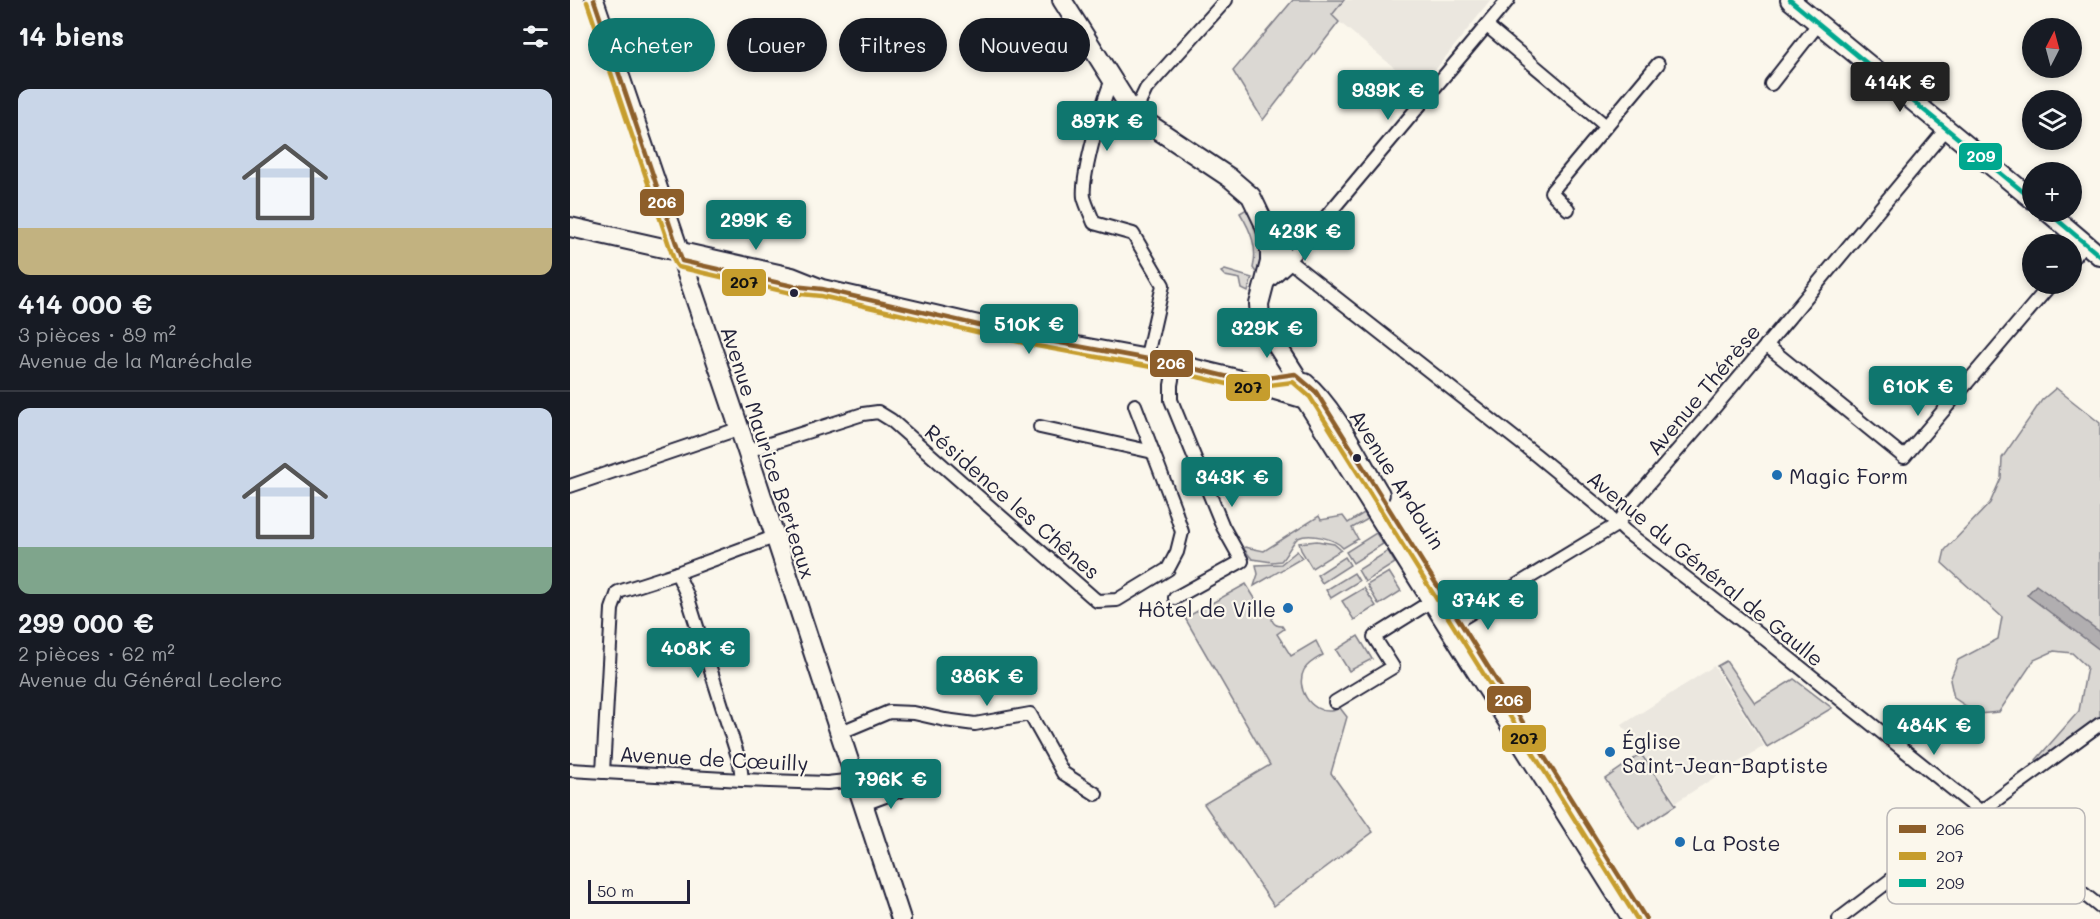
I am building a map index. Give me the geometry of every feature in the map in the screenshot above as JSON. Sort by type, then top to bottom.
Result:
[{"type":"street","name":"Avenue Maurice Berteaux","points":[[594,0],[747,451],[901,919]]},
{"type":"street","name":"Avenue Ardouin","points":[[1062,0],[1134,114],[1228,177],[1251,196],[1270,241],[1270,262],[1259,304],[1260,319],[1295,374],[1305,399],[1438,597],[1646,919]]},
{"type":"street","points":[[1134,114],[1146,89],[1226,0]]},
{"type":"street","points":[[1266,280],[1305,242],[1508,0]]},
{"type":"street","points":[[1790,0],[2022,191]]},
{"type":"street","points":[[1771,84],[1819,23]]},
{"type":"street","points":[[1487,26],[1606,126]]},
{"type":"street","points":[[1568,209],[1551,192],[1658,64]]},
{"type":"street","points":[[1112,80],[1105,95],[1086,175],[1084,196],[1094,223],[1133,234],[1163,285],[1146,360]]},
{"type":"street","name":"Avenue Thérèse","points":[[1454,622],[1618,524],[1630,504],[1947,128]]},
{"type":"street","points":[[2060,222],[2100,256]]},
{"type":"street","points":[[570,226],[680,256],[792,277],[822,289],[1039,339],[1175,364],[1305,399]]},
{"type":"street","name":"Avenue Ardouin","points":[[1270,241],[1288,260]]},
{"type":"street","name":"Avenue du Général de Gaulle","points":[[1288,260],[1536,455],[1618,524],[1975,808]]},
{"type":"street","points":[[1766,345],[1904,457],[2043,294]]},
{"type":"street","points":[[1175,364],[1171,400],[1223,527],[1242,561],[1175,598]]},
{"type":"street","points":[[1245,381],[1295,374]]},
{"type":"street","name":"Avenue Ardouin","points":[[1295,374],[1316,392],[1328,409],[1438,597]]},
{"type":"street","name":"Résidence les Chênes","points":[[747,451],[863,414],[878,412],[891,420],[1097,601],[1117,600],[1168,569],[1178,552],[1182,532],[1135,405]]},
{"type":"street","points":[[1040,427],[1153,452]]},
{"type":"street","points":[[570,486],[738,429]]},
{"type":"street","points":[[603,772],[612,609],[618,592],[774,537]]},
{"type":"street","points":[[677,573],[687,595],[740,763],[742,780]]},
{"type":"street","points":[[1335,702],[1393,667],[1374,637],[1438,597]]},
{"type":"street","name":"Avenue Ardouin","points":[[1454,622],[1632,919]]},
{"type":"street","points":[[839,732],[889,712],[914,713],[975,724],[1030,714],[1063,773],[1096,794]]},
{"type":"street","points":[[1985,808],[2100,724]]},
{"type":"street","name":"Avenue de Cœuilly","points":[[570,770],[827,783],[855,780]]},
{"type":"street","points":[[864,804],[907,788]]},
{"type":"street","points":[[1839,919],[1887,883]]},
{"type":"street","name":"Avenue du Général de Gaulle","points":[[2085,895],[2100,907]]},
{"type":"shaded area","points":[[1293,0],[1344,0],[1332,15],[1339,22],[1263,120],[1233,71]]},
{"type":"shaded area","points":[[1344,0],[1491,0],[1420,89],[1331,15]]},
{"type":"shaded area","points":[[1250,207],[1266,244],[1262,275],[1257,274],[1253,268],[1255,254],[1252,240],[1240,213]]},
{"type":"shaded area","points":[[1225,270],[1252,278],[1248,292],[1242,289],[1240,279],[1225,276],[1221,272]]},
{"type":"shaded area","points":[[2056,388],[2100,423],[2100,720],[2042,765],[2036,760],[2079,711],[2087,667],[2072,653],[2054,651],[2034,660],[1999,712],[1978,714],[1954,698],[1950,680],[1958,660],[1998,639],[2002,617],[1942,563],[1945,550],[1990,503],[2001,478],[2002,458],[2042,400]]},
{"type":"shaded area","points":[[1364,513],[1368,519],[1352,528],[1358,539],[1343,548],[1322,537],[1303,536],[1296,540],[1281,561],[1272,562],[1252,559],[1244,549],[1245,547],[1264,551],[1319,516],[1321,520],[1343,516],[1348,523]]},
{"type":"shaded area","points":[[1376,533],[1383,544],[1353,563],[1346,552]]},
{"type":"shaded area","points":[[1317,541],[1334,544],[1341,550],[1312,568],[1299,543]]},
{"type":"shaded area","points":[[1297,551],[1302,558],[1254,586],[1258,574],[1256,565],[1281,564]]},
{"type":"shaded area","points":[[1388,551],[1395,563],[1365,582],[1358,570]]},
{"type":"shaded area","points":[[1345,557],[1350,565],[1322,583],[1317,575]]},
{"type":"shaded area","points":[[1389,572],[1401,591],[1379,605],[1367,585]]},
{"type":"shaded area","points":[[1354,573],[1359,581],[1331,598],[1326,590]]},
{"type":"shaded area","points":[[1246,584],[1262,610],[1270,605],[1273,622],[1284,629],[1277,634],[1291,656],[1316,641],[1323,655],[1304,670],[1301,684],[1303,691],[1306,698],[1317,708],[1331,711],[1340,708],[1347,717],[1331,773],[1373,832],[1274,906],[1204,804],[1270,765],[1185,618]]},
{"type":"shaded area","points":[[2036,585],[2100,632],[2100,650],[2027,595]]},
{"type":"shaded area","points":[[1364,588],[1376,606],[1354,620],[1342,601]]},
{"type":"shaded area","points":[[1358,636],[1372,659],[1349,671],[1336,650]]},
{"type":"shaded area","points":[[1726,661],[1755,703],[1794,679],[1832,708],[1767,747],[1717,666]]},
{"type":"shaded area","points":[[1714,666],[1764,746],[1676,802],[1622,725]]},
{"type":"shaded area","points":[[1641,754],[1676,805],[1639,829],[1605,779]]},
{"type":"transit line","name":"206","points":[[594,0],[682,261],[793,286],[822,289],[1039,339],[1175,364],[1245,381],[1295,374],[1316,392],[1646,919]]},
{"type":"transit line","name":"209","points":[[1790,0],[2022,191]]},
{"type":"transit line","name":"207","points":[[587,2],[678,267],[791,293],[821,296],[1037,346],[1173,371],[1244,388],[1293,382],[1310,397],[1637,919]]},
{"type":"transit line","name":"209","points":[[2060,222],[2100,256]]},
{"type":"place","name":"Magic Form","points":[[1777,475]]},
{"type":"place","name":"Hôtel de Ville","points":[[1288,608]]},
{"type":"place","name":"Église Saint-Jean-Baptiste","points":[[1610,752]]},
{"type":"place","name":"La Poste","points":[[1680,842]]}]
